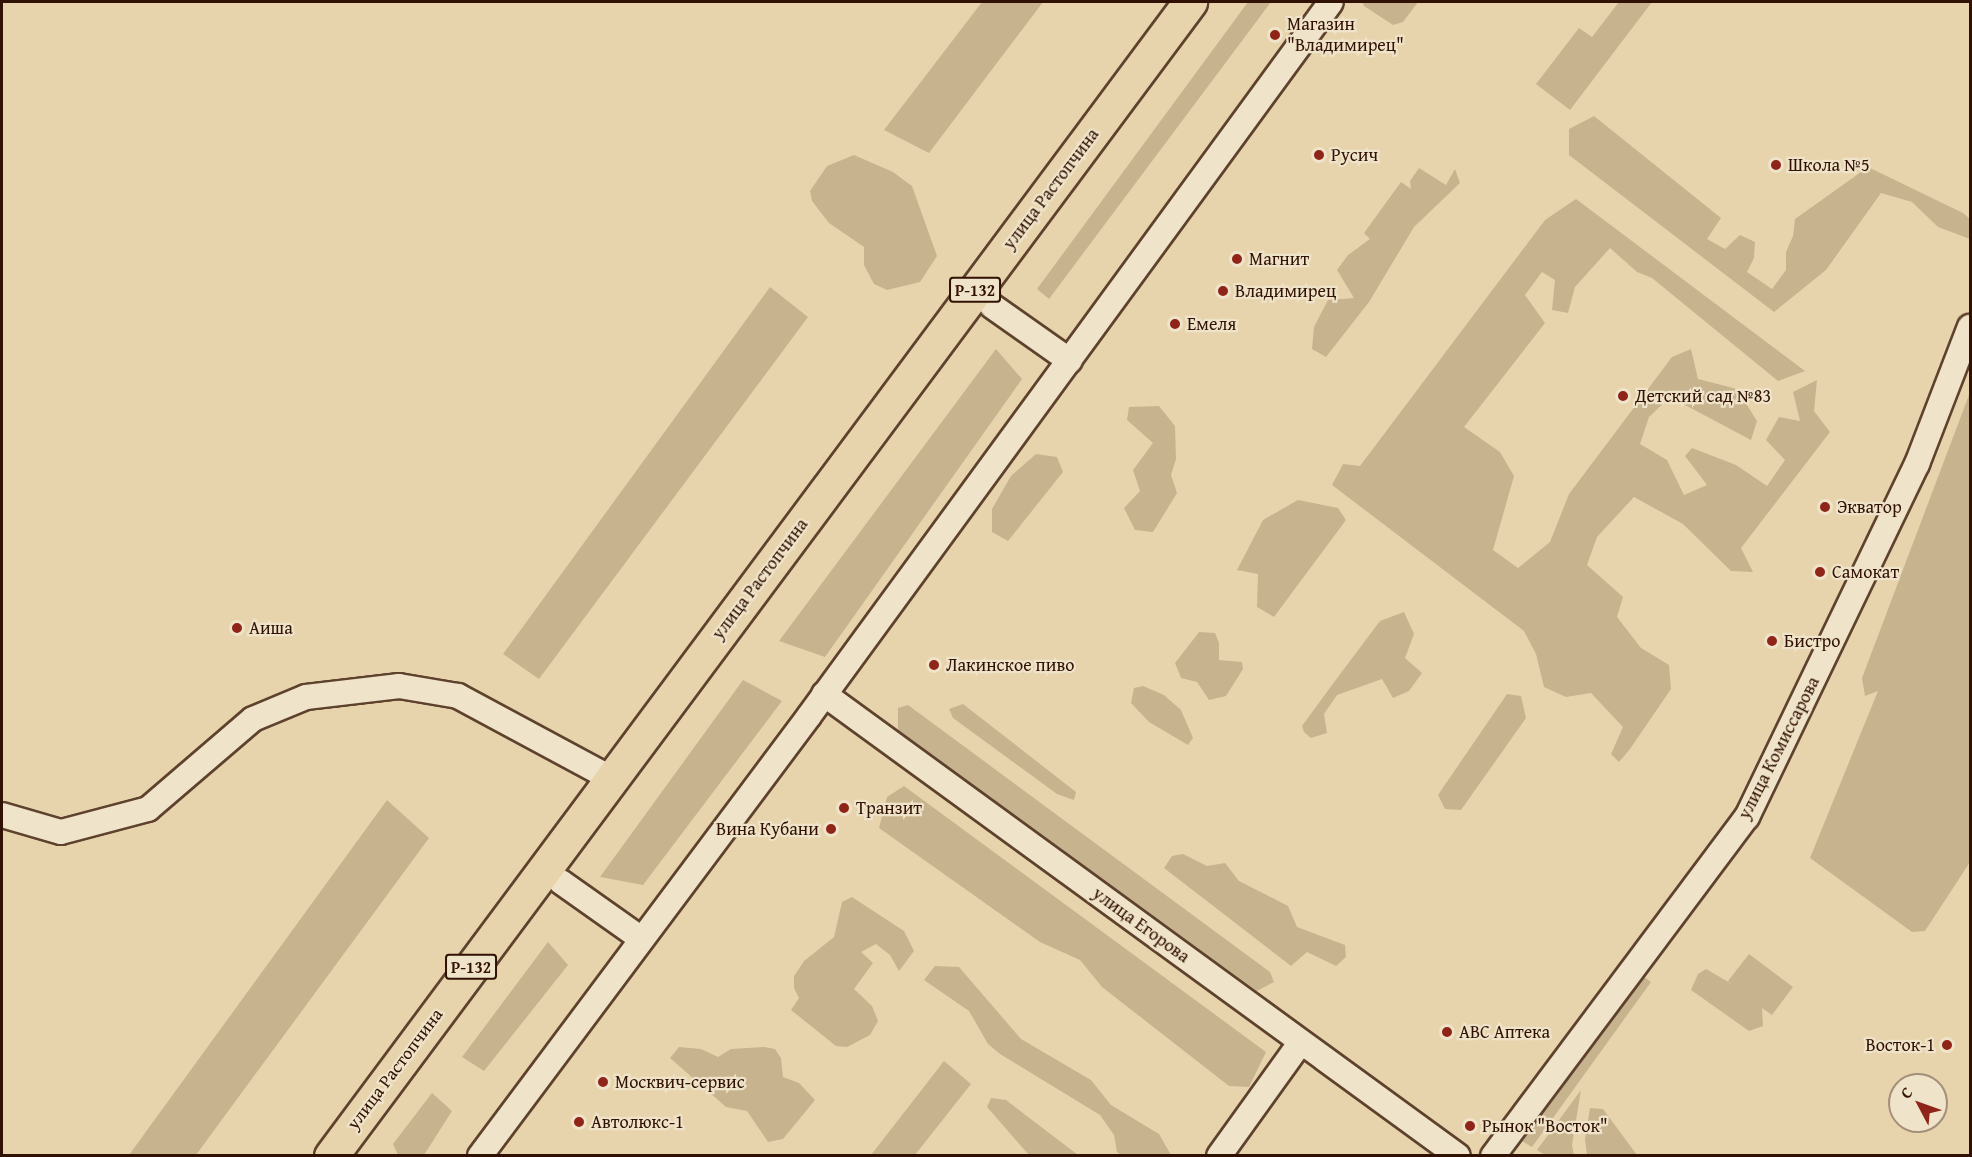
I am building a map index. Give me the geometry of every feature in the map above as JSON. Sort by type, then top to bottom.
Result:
[{"type":"highway","name":"улица Растопчина","points":[[331,1155],[1190,2]]},
{"type":"highway","name":"улица Растопчина","points":[[358,1155],[1216,2]]},
{"type":"street","points":[[480,1155],[1070,361],[1331,2]]},
{"type":"street","points":[[992,306],[1070,361]]},
{"type":"street","name":"улица Комиссарова","points":[[1492,1155],[1747,817],[1917,464],[1971,327]]},
{"type":"street","points":[[2,815],[61,832],[148,809],[253,719],[306,697],[399,686],[458,696],[612,779]]},
{"type":"street","name":"улица Егорова","points":[[824,694],[1458,1155]]},
{"type":"street","points":[[561,882],[640,938]]},
{"type":"street","points":[[1219,1155],[1301,1042]]},
{"type":"shaded area","points":[[982,2],[1043,2],[929,153],[884,130]]},
{"type":"shaded area","points":[[1248,2],[1271,2],[1049,299],[1037,289]]},
{"type":"shaded area","points":[[1362,2],[1418,2],[1403,22],[1393,25],[1364,6]]},
{"type":"shaded area","points":[[1619,2],[1652,2],[1570,110],[1536,84],[1579,28],[1592,37]]},
{"type":"shaded area","points":[[1594,116],[1721,218],[1707,239],[1725,249],[1740,235],[1755,242],[1754,258],[1747,272],[1772,289],[1786,270],[1786,252],[1793,236],[1795,219],[1868,167],[1963,213],[1970,219],[1970,239],[1938,227],[1912,202],[1881,193],[1826,270],[1774,312],[1569,155],[1569,129]]},
{"type":"shaded area","points":[[854,155],[893,172],[912,186],[937,256],[920,282],[887,290],[874,284],[864,265],[864,247],[829,223],[812,201],[810,191],[827,166]]},
{"type":"shaded area","points":[[1419,168],[1446,185],[1455,169],[1460,183],[1414,227],[1369,302],[1326,357],[1312,349],[1314,327],[1328,300],[1354,298],[1337,270],[1348,255],[1370,239],[1364,233],[1401,182],[1411,189],[1410,181]]},
{"type":"shaded area","points":[[1576,199],[1805,371],[1778,381],[1652,278],[1637,272],[1610,248],[1575,287],[1568,313],[1552,310],[1555,280],[1542,272],[1525,295],[1545,323],[1464,427],[1500,452],[1514,476],[1493,550],[1518,568],[1550,542],[1569,494],[1672,357],[1691,349],[1698,379],[1737,389],[1757,421],[1751,440],[1670,397],[1649,417],[1640,444],[1667,460],[1684,495],[1707,485],[1685,456],[1692,448],[1736,465],[1767,486],[1785,460],[1766,440],[1779,417],[1800,421],[1793,392],[1817,380],[1814,411],[1830,432],[1741,548],[1753,572],[1731,571],[1683,524],[1634,497],[1597,537],[1587,565],[1623,597],[1617,617],[1641,648],[1669,665],[1671,689],[1619,762],[1611,754],[1623,727],[1591,693],[1566,697],[1544,687],[1536,654],[1524,631],[1332,485],[1343,464],[1360,466],[1545,220]]},
{"type":"shaded area","points":[[770,287],[808,317],[539,679],[503,654]]},
{"type":"shaded area","points":[[996,349],[1022,379],[825,657],[779,641]]},
{"type":"shaded area","points":[[1969,395],[1970,862],[1925,931],[1912,932],[1810,858],[1878,691],[1865,696],[1862,678]]},
{"type":"shaded area","points":[[1159,406],[1175,426],[1176,459],[1171,475],[1177,493],[1153,532],[1135,530],[1124,508],[1140,491],[1133,470],[1153,443],[1127,420],[1129,407]]},
{"type":"shaded area","points":[[1036,454],[1057,457],[1063,472],[1008,541],[992,532],[992,509],[1011,476]]},
{"type":"shaded area","points":[[1298,500],[1338,508],[1346,520],[1274,617],[1257,607],[1258,574],[1237,570],[1263,520]]},
{"type":"shaded area","points":[[1404,612],[1414,634],[1405,658],[1422,673],[1409,691],[1393,698],[1382,679],[1337,695],[1324,714],[1327,733],[1311,738],[1304,732],[1302,726],[1332,685],[1380,621]]},
{"type":"shaded area","points":[[1199,632],[1215,633],[1219,643],[1219,660],[1242,662],[1243,669],[1226,696],[1209,700],[1197,682],[1181,678],[1175,663]]},
{"type":"shaded area","points":[[743,680],[782,701],[643,885],[600,877]]},
{"type":"shaded area","points":[[1143,686],[1164,695],[1181,710],[1193,738],[1188,745],[1149,722],[1131,703],[1134,688]]},
{"type":"shaded area","points":[[1507,694],[1521,696],[1526,718],[1461,810],[1445,809],[1438,795]]},
{"type":"shaded area","points":[[963,704],[1076,792],[1074,800],[1057,794],[953,718],[949,709]]},
{"type":"shaded area","points":[[908,705],[1270,972],[1274,982],[1257,991],[898,730],[898,708]]},
{"type":"shaded area","points":[[904,786],[1266,1052],[1249,1087],[1229,1086],[1102,987],[1080,960],[1040,942],[879,828],[887,797]]},
{"type":"shaded area","points":[[387,800],[429,838],[196,1155],[129,1155]]},
{"type":"shaded area","points":[[1183,854],[1207,866],[1225,863],[1239,881],[1288,906],[1297,927],[1345,945],[1346,957],[1336,966],[1307,952],[1291,966],[1164,868],[1172,856]]},
{"type":"shaded area","points":[[852,897],[904,931],[914,951],[899,971],[890,955],[876,944],[861,952],[873,963],[854,989],[872,1006],[878,1021],[870,1035],[847,1047],[836,1046],[791,1010],[799,998],[794,988],[794,976],[804,961],[834,937],[842,902]]},
{"type":"shaded area","points":[[548,942],[568,965],[484,1071],[462,1057]]},
{"type":"shaded area","points":[[1749,954],[1793,987],[1772,1015],[1762,1008],[1763,1026],[1749,1031],[1691,990],[1698,974],[1706,969],[1732,984],[1728,981]]},
{"type":"shaded area","points":[[935,966],[959,967],[1021,1039],[1091,1080],[1111,1105],[1159,1134],[1171,1155],[1121,1155],[1117,1152],[1114,1135],[1100,1115],[1000,1054],[988,1044],[969,1011],[924,980]]},
{"type":"shaded area","points":[[1642,975],[1651,982],[1532,1147],[1522,1141]]},
{"type":"shaded area","points":[[679,1047],[701,1049],[718,1057],[731,1049],[764,1047],[775,1049],[781,1058],[783,1077],[799,1083],[815,1100],[783,1139],[768,1142],[747,1111],[726,1107],[670,1058]]},
{"type":"shaded area","points":[[944,1061],[971,1084],[915,1155],[871,1155]]},
{"type":"shaded area","points":[[1581,1090],[1572,1145],[1574,1155],[1545,1155],[1537,1150]]},
{"type":"shaded area","points":[[432,1093],[452,1111],[424,1155],[398,1155],[393,1144]]},
{"type":"shaded area","points":[[991,1098],[1006,1100],[1078,1155],[1029,1155],[987,1107]]},
{"type":"shaded area","points":[[1590,1108],[1603,1109],[1637,1155],[1587,1155],[1585,1139]]},
{"type":"place","name":"Магазин \"Владимирец\"","points":[[1275,35]]},
{"type":"place","name":"Русич","points":[[1319,155]]},
{"type":"place","name":"Школа №5","points":[[1776,165]]},
{"type":"place","name":"Магнит","points":[[1237,259]]},
{"type":"place","name":"Владимирец","points":[[1223,291]]},
{"type":"place","name":"Емеля","points":[[1175,324]]},
{"type":"place","name":"Детский сад №83","points":[[1623,396]]},
{"type":"place","name":"Экватор","points":[[1825,507]]},
{"type":"place","name":"Самокат","points":[[1820,572]]},
{"type":"place","name":"Аиша","points":[[237,628]]},
{"type":"place","name":"Бистро","points":[[1772,641]]},
{"type":"place","name":"Лакинское пиво","points":[[934,665]]},
{"type":"place","name":"Транзит","points":[[844,808]]},
{"type":"place","name":"Вина Кубани","points":[[831,829]]},
{"type":"place","name":"ABC Аптека","points":[[1447,1032]]},
{"type":"place","name":"Восток-1","points":[[1947,1045]]},
{"type":"place","name":"Москвич-сервис","points":[[603,1082]]},
{"type":"place","name":"Автолюкс-1","points":[[579,1122]]},
{"type":"place","name":"Рынок \"Восток\"","points":[[1470,1126]]}]
